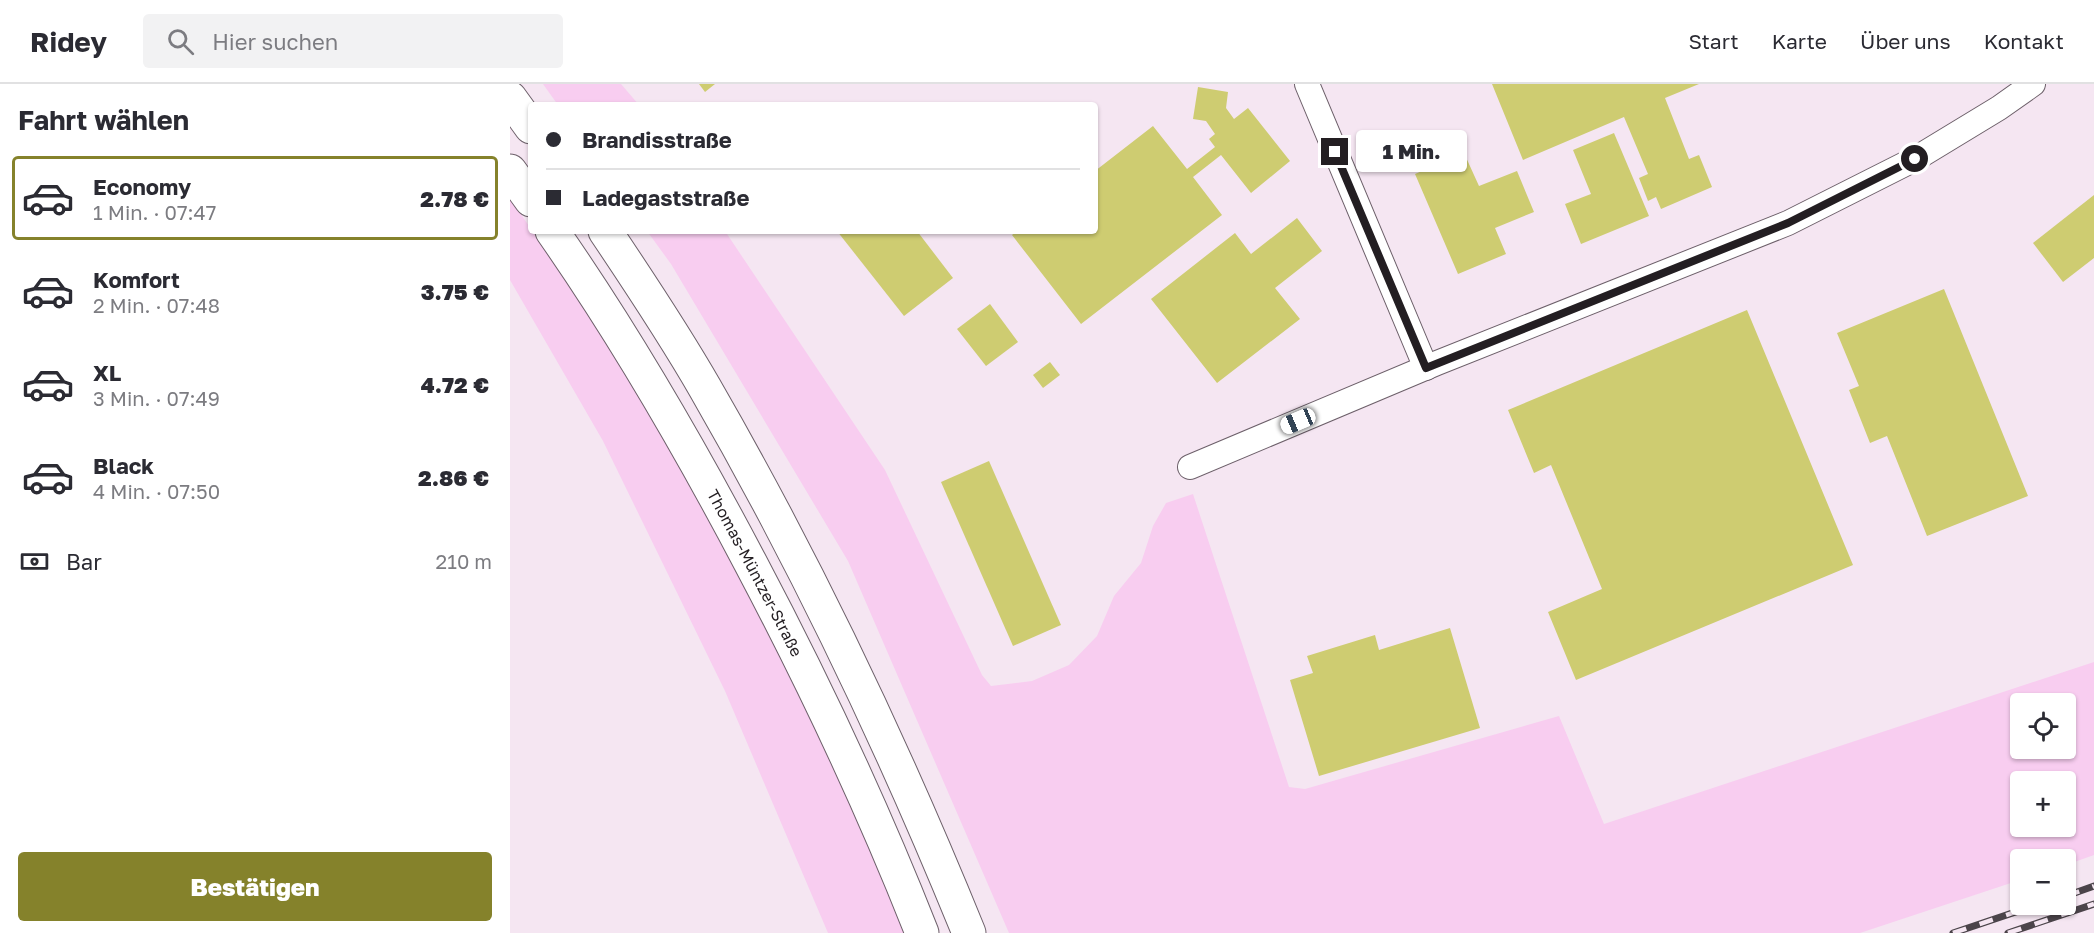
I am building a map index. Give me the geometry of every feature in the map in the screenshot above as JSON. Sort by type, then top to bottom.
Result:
[{"type":"main road","points":[[510,98],[528,123]]},
{"type":"main road","points":[[510,171],[528,196]]},
{"type":"main road","name":"Thomas-Müntzer-Straße","points":[[554,234],[592,288],[652,383],[721,506],[786,630],[856,777],[922,933]]},
{"type":"main road","points":[[607,234],[705,387],[837,634],[899,768],[969,933]]},
{"type":"street","points":[[1306,84],[1426,368]]},
{"type":"street","points":[[1190,467],[1426,368],[1798,218],[1915,159],[1999,108],[2033,84]]},
{"type":"shaded area","points":[[543,84],[621,84],[636,102],[556,102]]},
{"type":"shaded area","points":[[510,198],[528,225],[528,234],[534,234],[604,337],[731,550],[832,748],[910,933],[828,933],[725,691],[603,441],[510,280]]},
{"type":"shaded area","points":[[649,234],[727,234],[885,470],[982,675],[991,686],[1032,681],[1069,665],[1097,636],[1114,596],[1141,563],[1153,526],[1166,503],[1193,494],[1289,787],[1305,789],[1559,716],[1604,824],[2094,662],[2094,855],[2076,861],[2076,849],[2010,849],[2010,883],[1860,933],[1009,933],[848,561],[671,264]]},
{"type":"building","points":[[699,84],[715,84],[705,92]]},
{"type":"building","points":[[1492,84],[1699,84],[1665,98],[1689,159],[1699,155],[1712,187],[1661,209],[1656,197],[1648,201],[1639,178],[1648,174],[1624,117],[1523,160]]},
{"type":"building","points":[[1198,87],[1228,92],[1226,108],[1234,119],[1248,108],[1290,161],[1251,193],[1221,155],[1193,177],[1222,215],[1081,324],[1012,235],[1098,234],[1098,169],[1153,126],[1187,169],[1215,147],[1209,139],[1215,134],[1206,121],[1193,119]]},
{"type":"building","points":[[1614,133],[1649,216],[1581,244],[1565,204],[1591,194],[1573,150]]},
{"type":"building","points":[[1464,153],[1479,186],[1517,171],[1534,212],[1495,228],[1506,254],[1458,274],[1415,174]]},
{"type":"building","points":[[2094,195],[2094,258],[2063,282],[2033,243]]},
{"type":"building","points":[[1297,218],[1322,251],[1275,288],[1300,319],[1217,383],[1151,299],[1235,233],[1251,254]]},
{"type":"building","points":[[839,234],[919,234],[953,278],[904,316]]},
{"type":"building","points":[[1944,289],[2028,496],[1927,536],[1887,436],[1870,443],[1849,390],[1859,386],[1837,333]]},
{"type":"building","points":[[990,304],[1018,342],[986,366],[957,329]]},
{"type":"building","points":[[1747,310],[1853,565],[1576,680],[1548,612],[1602,589],[1551,465],[1534,473],[1508,410]]},
{"type":"building","points":[[1050,362],[1060,375],[1043,388],[1033,375]]},
{"type":"building","points":[[989,461],[1061,625],[1013,646],[941,482]]},
{"type":"building","points":[[1450,628],[1480,728],[1319,776],[1290,680],[1313,673],[1307,656],[1375,635],[1379,650]]},
{"type":"railway","points":[[2076,892],[2094,886]]},
{"type":"railway","points":[[2008,933],[2094,904]]},
{"type":"railway","points":[[1953,933],[2010,914]]},
{"type":"route","points":[[1335,152],[1426,368],[1788,223],[1915,159]]}]
